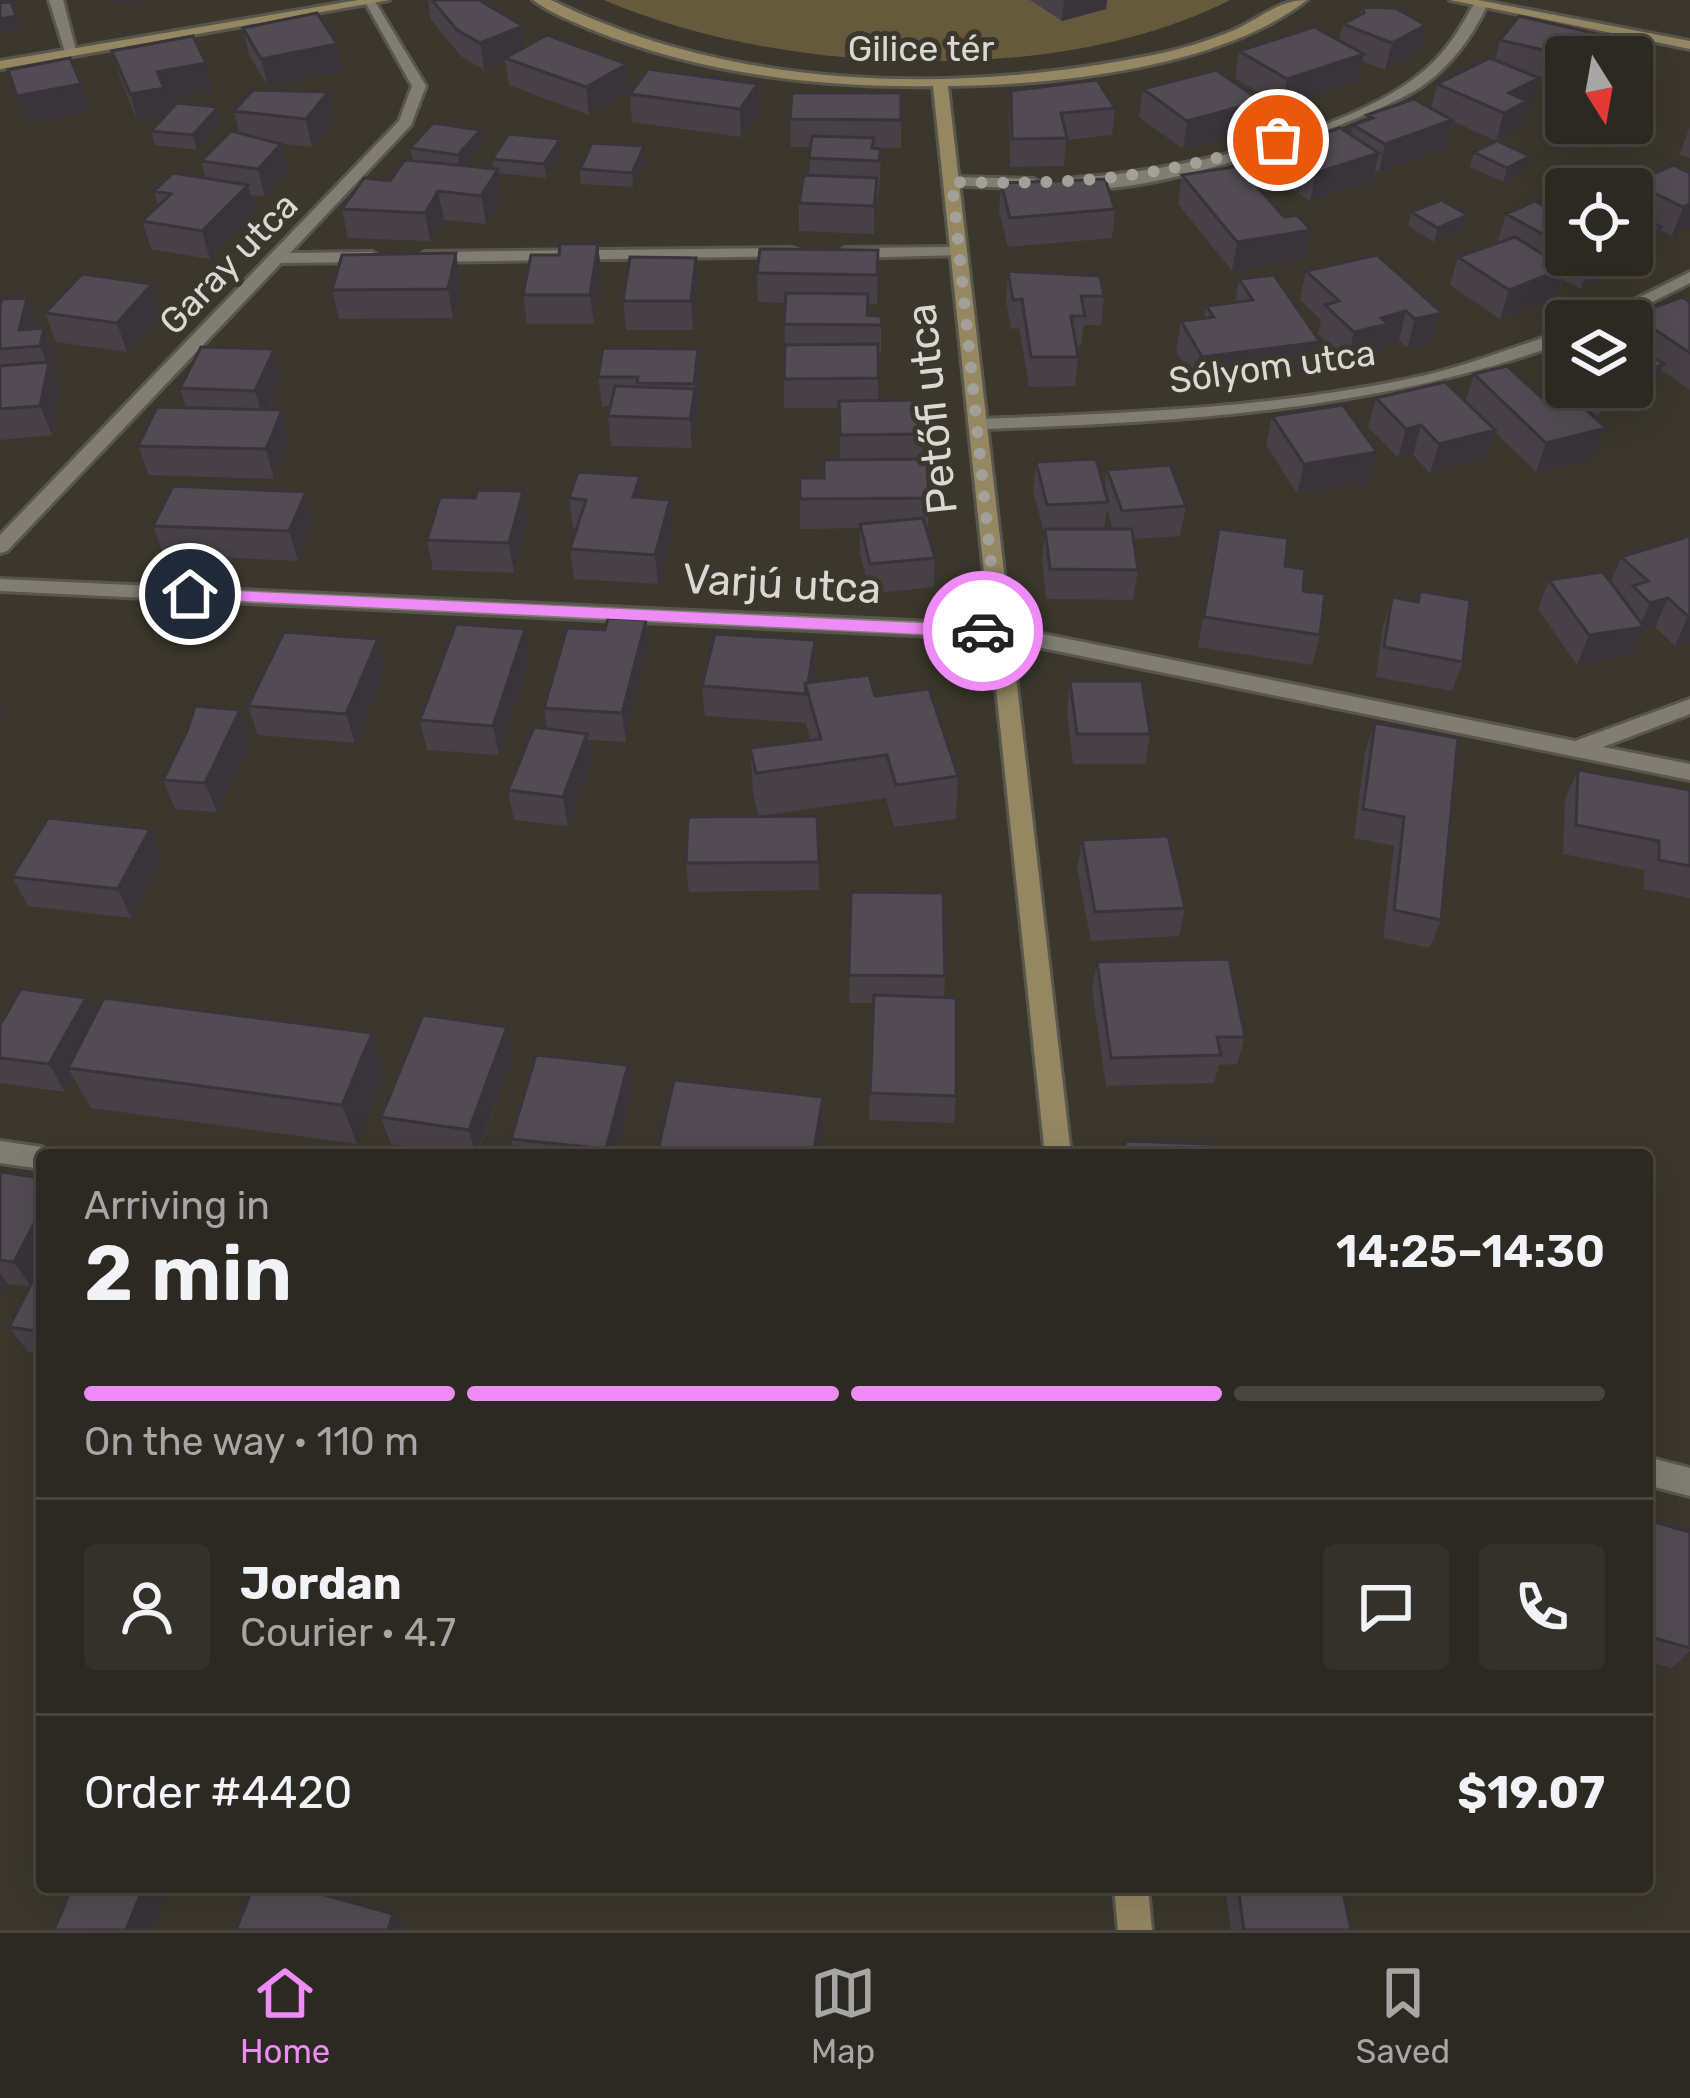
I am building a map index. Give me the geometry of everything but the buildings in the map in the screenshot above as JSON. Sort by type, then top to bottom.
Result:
[{"type":"main road","name":"Gilice tér","points":[[540,0],[594,27],[650,46],[757,70],[940,82],[1028,78],[1177,52],[1242,30],[1300,0]]},
{"type":"main road","points":[[1457,0],[1501,4],[1690,45]]},
{"type":"main road","points":[[0,65],[375,1]]},
{"type":"main road","name":"Petőfi utca","points":[[940,82],[1057,1149]]},
{"type":"main road","points":[[1132,1893],[1135,1930]]},
{"type":"street","points":[[56,0],[72,52]]},
{"type":"street","name":"Garay utca","points":[[0,547],[406,122],[419,86],[375,1]]},
{"type":"street","points":[[952,182],[1096,183],[1144,176],[1322,126],[1412,87],[1454,48],[1480,4]]},
{"type":"street","points":[[278,258],[958,252]]},
{"type":"street","points":[[1644,300],[1690,278]]},
{"type":"street","name":"Sólyom utca","points":[[981,424],[1116,419],[1285,403],[1426,378],[1545,342]]},
{"type":"street","name":"Varjú utca","points":[[0,585],[998,632],[1690,772]]},
{"type":"street","points":[[1576,749],[1690,706]]},
{"type":"street","points":[[0,1152],[36,1157]]},
{"type":"street","points":[[1653,1473],[1690,1482]]},
{"type":"shaded area","points":[[604,0],[1230,0],[1161,28],[1084,48],[918,61],[833,56],[751,44],[674,25]]},
{"type":"way so far","points":[[983,631],[998,632],[981,424],[952,182],[1096,183],[1144,176],[1278,140]]},
{"type":"route","points":[[190,594],[983,631]]}]
